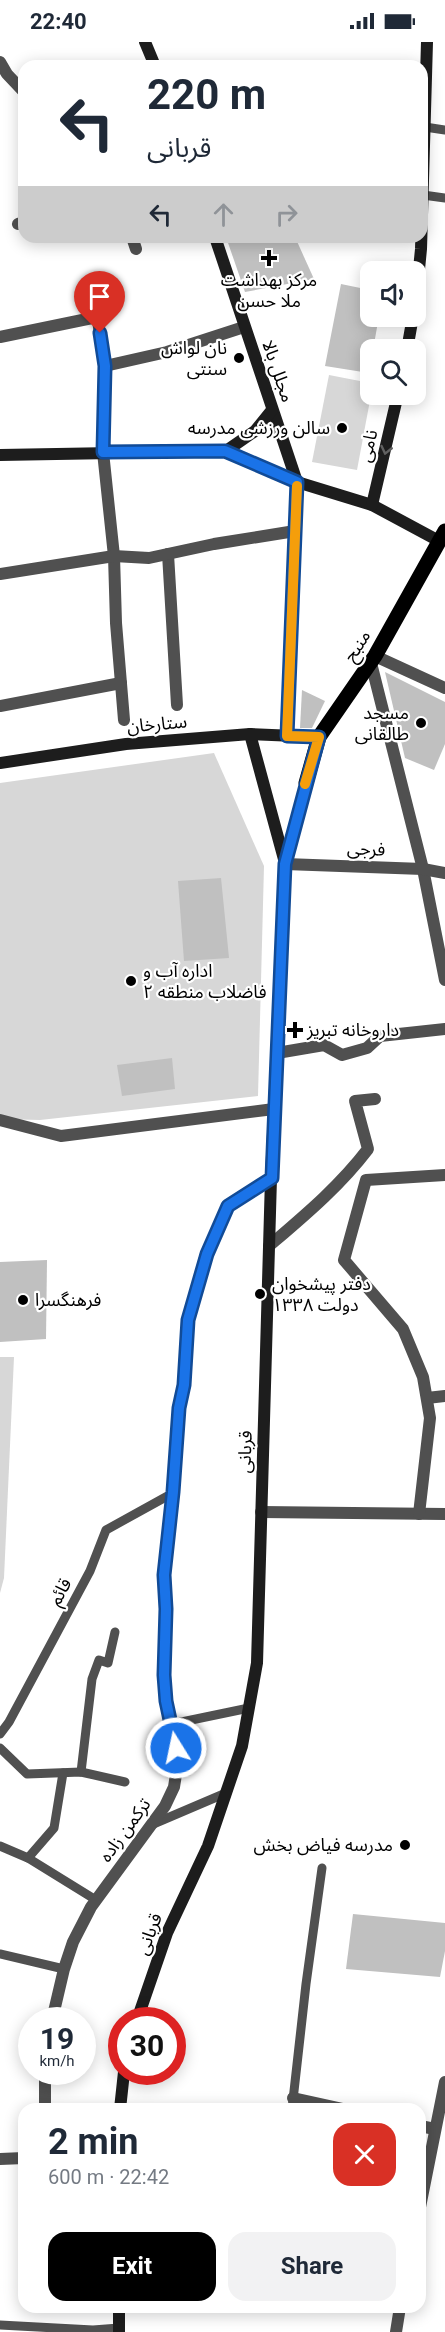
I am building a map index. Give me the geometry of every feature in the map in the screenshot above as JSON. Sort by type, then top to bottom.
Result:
[{"type":"main road","points":[[145,42],[152,60]]},
{"type":"main road","points":[[427,42],[427,60]]},
{"type":"main road","name":"مجلل بالا","points":[[218,243],[297,482]]},
{"type":"main road","points":[[421,261],[422,243]]},
{"type":"main road","name":"نامی","points":[[372,505],[395,405]]},
{"type":"main road","points":[[225,451],[255,431],[272,410]]},
{"type":"main road","points":[[0,454],[225,451],[297,482],[372,505],[442,536]]},
{"type":"main road","name":"منبح","points":[[306,783],[319,737],[373,659],[442,536]]},
{"type":"main road","points":[[250,734],[285,864]]},
{"type":"main road","name":"ستارخان","points":[[0,763],[126,744],[250,734],[319,737]]},
{"type":"main road","points":[[285,864],[306,783]]},
{"type":"main road","name":"قربانی","points":[[141,2007],[167,1933],[208,1846],[242,1746],[257,1664],[269,1246],[285,864]]},
{"type":"main road","points":[[121,2103],[123,2085]]},
{"type":"main road","points":[[119,2313],[119,2330]]},
{"type":"street","points":[[0,62],[3,76],[18,87]]},
{"type":"street","points":[[92,282],[105,366],[103,452],[114,556],[116,622],[124,720]]},
{"type":"street","points":[[0,337],[98,317]]},
{"type":"street","points":[[105,366],[167,352],[244,327]]},
{"type":"street","points":[[287,736],[297,482]]},
{"type":"street","points":[[0,574],[114,556],[149,558],[295,531]]},
{"type":"street","points":[[168,554],[177,705]]},
{"type":"street","points":[[373,659],[445,688]]},
{"type":"street","points":[[373,659],[423,869],[445,980]]},
{"type":"street","points":[[0,706],[121,683]]},
{"type":"street","name":"فرجی","points":[[285,864],[423,869],[445,873]]},
{"type":"street","points":[[277,1053],[324,1045],[342,1055],[367,1048],[380,1036],[445,1029]]},
{"type":"street","points":[[269,1246],[323,1200],[368,1149],[355,1101],[375,1098]]},
{"type":"street","points":[[0,1120],[61,1136],[274,1109]]},
{"type":"street","points":[[419,1514],[430,1418],[423,1377],[403,1329],[344,1260],[366,1180],[445,1175]]},
{"type":"street","name":"ترکمن زاده","points":[[55,2007],[73,1942],[96,1900],[165,1806],[174,1787],[177,1768],[164,1675],[166,1609],[164,1575],[188,1320],[197,1285],[216,1230],[228,1206],[272,1178]]},
{"type":"street","points":[[427,1398],[445,1396]]},
{"type":"street","points":[[261,1512],[445,1514]]},
{"type":"street","points":[[426,2184],[440,2130],[445,2082]]},
{"type":"street","points":[[45,2085],[45,2103]]},
{"type":"street","points":[[0,2159],[18,2158]]},
{"type":"street","points":[[396,2332],[399,2313]]},
{"type":"lane","points":[[428,127],[445,129]]},
{"type":"lane","points":[[428,196],[445,198]]},
{"type":"lane","points":[[350,1172],[366,1180]]},
{"type":"lane","name":"قائم","points":[[0,1734],[9,1722],[90,1570],[106,1530],[173,1492]]},
{"type":"lane","points":[[81,1772],[92,1679],[99,1660],[108,1663],[115,1632]]},
{"type":"lane","points":[[172,1724],[249,1708]]},
{"type":"lane","points":[[0,1748],[27,1774],[81,1772],[125,1782]]},
{"type":"lane","points":[[28,1858],[54,1828],[63,1773]]},
{"type":"lane","points":[[150,1825],[226,1793]]},
{"type":"lane","points":[[0,1846],[28,1858],[96,1900]]},
{"type":"lane","points":[[293,2103],[322,1868]]},
{"type":"lane","points":[[0,1954],[64,1969]]},
{"type":"lane","points":[[0,2325],[119,2330]]},
{"type":"shaded area","name":"سالن ورزشی مدرسه","points":[[329,375],[360,381],[360,405],[369,405],[357,470],[312,462]]},
{"type":"shaded area","name":"اداره آب و فاضلاب منطقه ۲","points":[[214,753],[264,866],[258,1096],[40,1120],[0,1119],[0,783]]},
{"type":"shaded area","points":[[0,1357],[14,1357],[4,1578],[0,1593]]},
{"type":"building","name":"مرکز بهداشت ملا حسن","points":[[228,243],[298,243],[314,279],[245,292]]},
{"type":"building","points":[[341,284],[360,288],[360,327],[377,327],[375,339],[360,339],[360,372],[325,366]]},
{"type":"building","name":"مسجد طالقانی","points":[[385,672],[445,702],[445,744],[434,770],[405,758]]},
{"type":"building","points":[[302,690],[325,701],[312,728],[300,728]]},
{"type":"building","points":[[221,878],[229,958],[184,961],[178,881]]},
{"type":"building","points":[[172,1058],[175,1089],[122,1096],[117,1065]]},
{"type":"building","name":"فرهنگسرا","points":[[47,1260],[46,1339],[0,1342],[0,1262]]},
{"type":"building","points":[[353,1914],[445,1923],[445,1951],[440,1977],[346,1969]]},
{"type":"slow traffic","points":[[297,486],[287,736],[319,737],[305,784]]},
{"type":"place","name":"مرکز بهداشت ملا حسن","points":[[269,258]]},
{"type":"place","name":"نان لواش سنتی","points":[[239,358]]},
{"type":"place","name":"سالن ورزشی مدرسه","points":[[342,428]]},
{"type":"place","name":"مسجد طالقانی","points":[[421,723]]},
{"type":"place","name":"اداره آب و فاضلاب منطقه ۲","points":[[131,981]]},
{"type":"place","name":"داروخانه تبریز","points":[[295,1030]]},
{"type":"place","name":"دفتر پیشخوان دولت ۱۳۳۸","points":[[260,1294]]},
{"type":"place","name":"فرهنگسرا","points":[[23,1300]]},
{"type":"place","name":"مدرسه فیاض بخش","points":[[405,1845]]},
{"type":"route","points":[[100,333],[105,366],[103,452],[225,451],[297,482],[287,736],[319,737],[285,864],[272,1178],[228,1206],[207,1254],[188,1320],[184,1385],[179,1408],[164,1575],[166,1609],[164,1675],[166,1701],[176,1748]]}]
